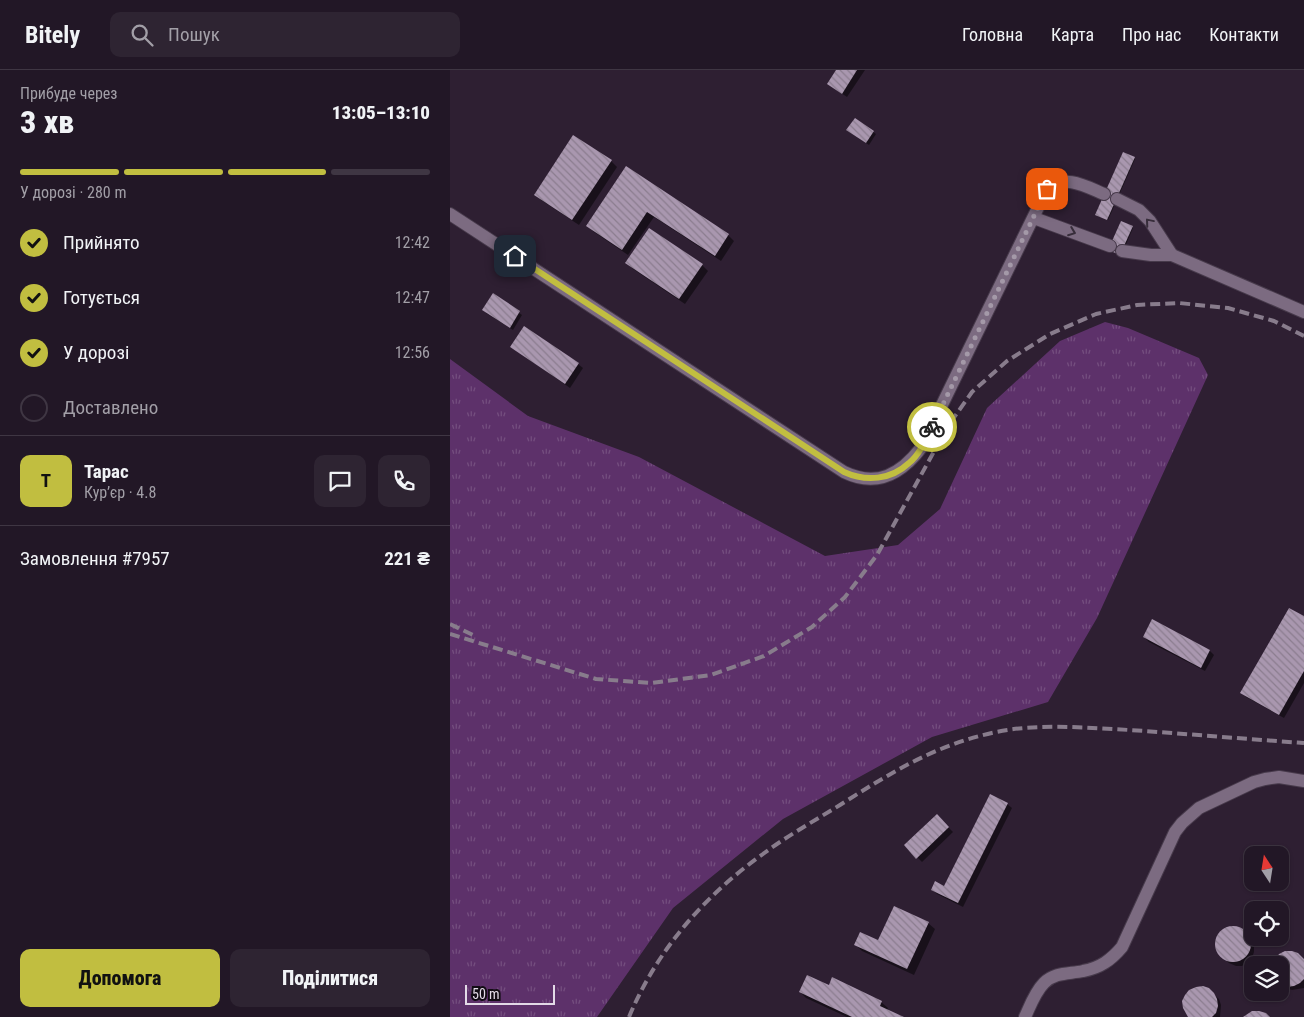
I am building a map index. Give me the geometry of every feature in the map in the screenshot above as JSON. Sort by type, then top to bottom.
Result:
[{"type":"street","points":[[450,214],[844,472],[856,477],[875,479],[894,474],[910,463],[921,448],[1047,189],[1060,182],[1074,182],[1104,194]]},
{"type":"street","points":[[1117,199],[1139,210],[1150,221],[1172,254]]},
{"type":"street","points":[[1034,218],[1116,249],[1151,254],[1172,254],[1304,312]]},
{"type":"street","points":[[1025,1017],[1039,989],[1052,977],[1063,973],[1094,969],[1104,964],[1122,947],[1175,832],[1190,814],[1254,782],[1279,777],[1304,781]]},
{"type":"green space","points":[[1105,322],[1128,328],[1199,358],[1208,375],[1097,618],[1048,702],[932,737],[783,819],[673,908],[597,1017],[450,1017],[450,359],[528,416],[639,457],[825,556],[898,545],[940,509],[987,408],[1060,341]]},
{"type":"building","points":[[836,70],[857,70],[842,94],[827,84]]},
{"type":"building","points":[[855,118],[874,131],[866,143],[846,130]]},
{"type":"building","points":[[573,135],[612,160],[572,220],[534,195]]},
{"type":"building","points":[[1123,152],[1135,157],[1107,220],[1095,215]]},
{"type":"building","points":[[626,166],[729,234],[715,256],[647,212],[622,250],[586,226]]},
{"type":"building","points":[[1121,221],[1133,226],[1120,255],[1108,250]]},
{"type":"building","points":[[649,228],[703,264],[679,299],[625,263]]},
{"type":"building","points":[[493,293],[520,311],[510,328],[482,310]]},
{"type":"building","points":[[524,326],[579,363],[565,384],[510,347]]},
{"type":"building","points":[[1289,608],[1304,616],[1304,671],[1279,715],[1240,693]]},
{"type":"building","points":[[1152,619],[1210,650],[1201,668],[1143,637]]},
{"type":"building","points":[[990,794],[1008,803],[958,903],[931,890],[935,881],[944,886]]},
{"type":"building","points":[[937,814],[949,827],[916,859],[904,845]]},
{"type":"building","points":[[894,906],[929,922],[907,969],[854,945],[860,932],[878,940]]},
{"type":"building","points":[[1233,926],[1244,930],[1244,946],[1250,946],[1246,956],[1233,962],[1220,957],[1215,944],[1220,931]]},
{"type":"building","points":[[1285,951],[1292,951],[1298,953],[1304,959],[1304,979],[1300,983],[1289,987],[1289,956],[1278,956]]},
{"type":"building","points":[[807,975],[829,985],[832,977],[882,1001],[880,1006],[904,1017],[852,1017],[799,992]]},
{"type":"building","points":[[1203,986],[1209,988],[1217,999],[1216,1013],[1212,1017],[1188,1017],[1183,1008],[1182,1001],[1189,990]]},
{"type":"building","points":[[1252,1011],[1266,1013],[1270,1017],[1243,1017]]},
{"type":"railway","points":[[450,634],[596,679],[652,683],[711,675],[764,656],[812,627],[845,597],[877,555],[948,426],[972,392],[1007,361],[1050,334],[1096,314],[1137,305],[1179,303],[1228,308],[1274,321],[1304,336]]},
{"type":"railway","points":[[450,624],[475,636]]},
{"type":"railway","points":[[629,1017],[640,992],[668,947],[702,906],[741,870],[772,847],[878,781],[915,761],[953,744],[996,732],[1046,727],[1130,730],[1304,743]]},
{"type":"way so far","points":[[932,427],[1047,189]]},
{"type":"route","points":[[515,256],[844,472],[856,477],[875,479],[894,474],[910,463],[921,448],[932,427]]}]
